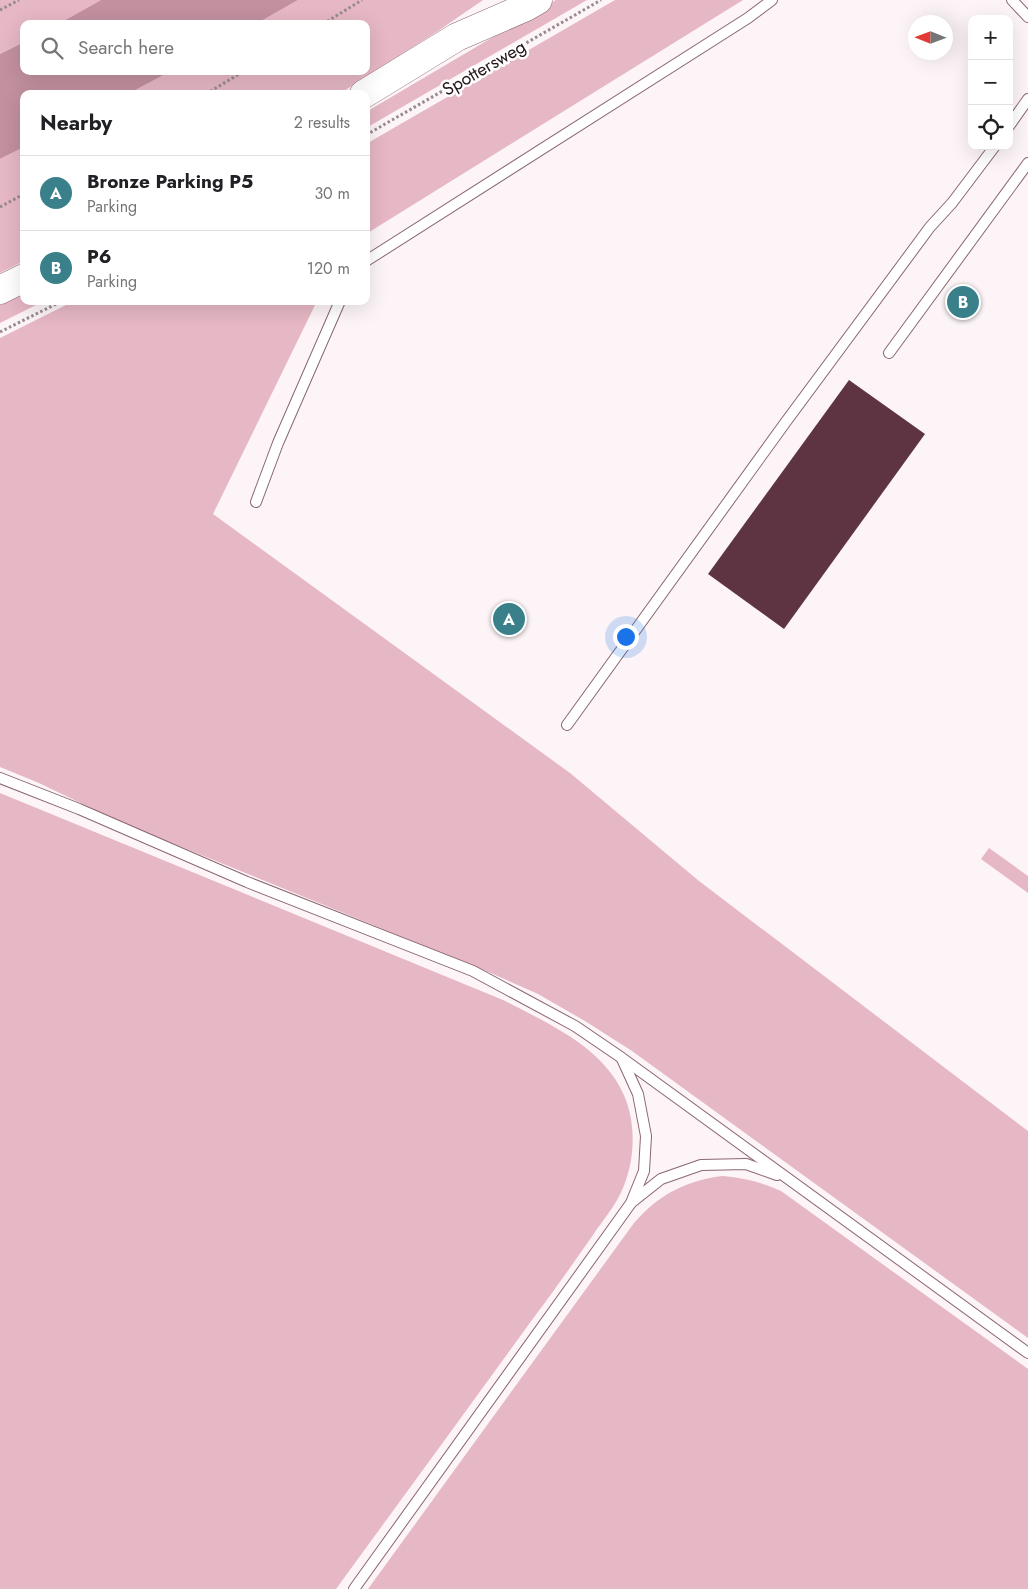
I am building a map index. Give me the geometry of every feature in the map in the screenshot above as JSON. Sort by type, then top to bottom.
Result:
[{"type":"main road","name":"Spottersweg","points":[[457,37],[499,0]]},
{"type":"main road","name":"Spottersweg","points":[[370,90],[457,37],[538,0]]},
{"type":"main road","points":[[0,290],[20,280]]},
{"type":"lane","points":[[370,259],[748,18],[772,0]]},
{"type":"lane","points":[[1012,0],[1028,17]]},
{"type":"lane","points":[[1013,120],[1028,99]]},
{"type":"lane","points":[[566,726],[784,423],[930,227],[952,203],[992,150]]},
{"type":"lane","points":[[889,353],[1028,163]]},
{"type":"lane","points":[[256,502],[278,443],[338,305]]},
{"type":"lane","points":[[0,778],[79,809],[247,882],[473,971],[575,1026],[622,1058],[1028,1353]]},
{"type":"lane","points":[[354,1589],[631,1203],[644,1171],[646,1136],[638,1094],[622,1058]]},
{"type":"lane","points":[[631,1203],[661,1178],[701,1165],[746,1164],[789,1179]]},
{"type":"path","points":[[0,10],[19,0]]},
{"type":"path","points":[[330,20],[362,0]]},
{"type":"path","name":"Spottersweg","points":[[370,133],[601,0]]},
{"type":"path","points":[[213,90],[237,75]]},
{"type":"path","points":[[0,207],[20,196]]},
{"type":"path","points":[[0,332],[54,305]]},
{"type":"shaded area","points":[[0,0],[101,0],[65,20],[20,20],[20,44],[0,54]]},
{"type":"shaded area","points":[[101,0],[298,0],[263,20],[65,20]]},
{"type":"shaded area","points":[[298,0],[483,0],[370,74],[370,20],[263,20]]},
{"type":"shaded area","points":[[556,0],[587,0],[370,126],[370,110]]},
{"type":"shaded area","points":[[615,0],[743,0],[370,232],[370,142]]},
{"type":"shaded area","points":[[20,44],[20,75],[164,75],[135,90],[20,90],[20,149],[0,159],[0,54]]},
{"type":"shaded area","points":[[164,75],[369,75],[345,90],[135,90]]},
{"type":"shaded area","points":[[20,149],[20,263],[0,273],[0,159]]},
{"type":"shaded area","points":[[20,295],[20,305],[36,305],[0,323],[0,305]]},
{"type":"shaded area","points":[[66,305],[315,305],[213,514],[570,773],[699,881],[1028,1131],[1028,1338],[632,1051],[538,994],[120,822],[39,783],[0,767],[0,338]]},
{"type":"shaded area","points":[[0,793],[503,1000],[558,1029],[592,1053],[618,1084],[627,1103],[633,1135],[630,1168],[617,1200],[336,1589],[0,1589]]},
{"type":"shaded area","points":[[989,848],[1028,876],[1028,893],[981,859]]},
{"type":"shaded area","points":[[722,1176],[752,1181],[781,1191],[1028,1369],[1028,1589],[368,1589],[634,1223],[643,1213],[673,1191],[709,1178]]},
{"type":"building","points":[[849,380],[925,434],[784,629],[708,574]]},
{"type":"place","name":"P6","points":[[963,302]]},
{"type":"place","name":"Bronze Parking P5","points":[[509,619]]}]
